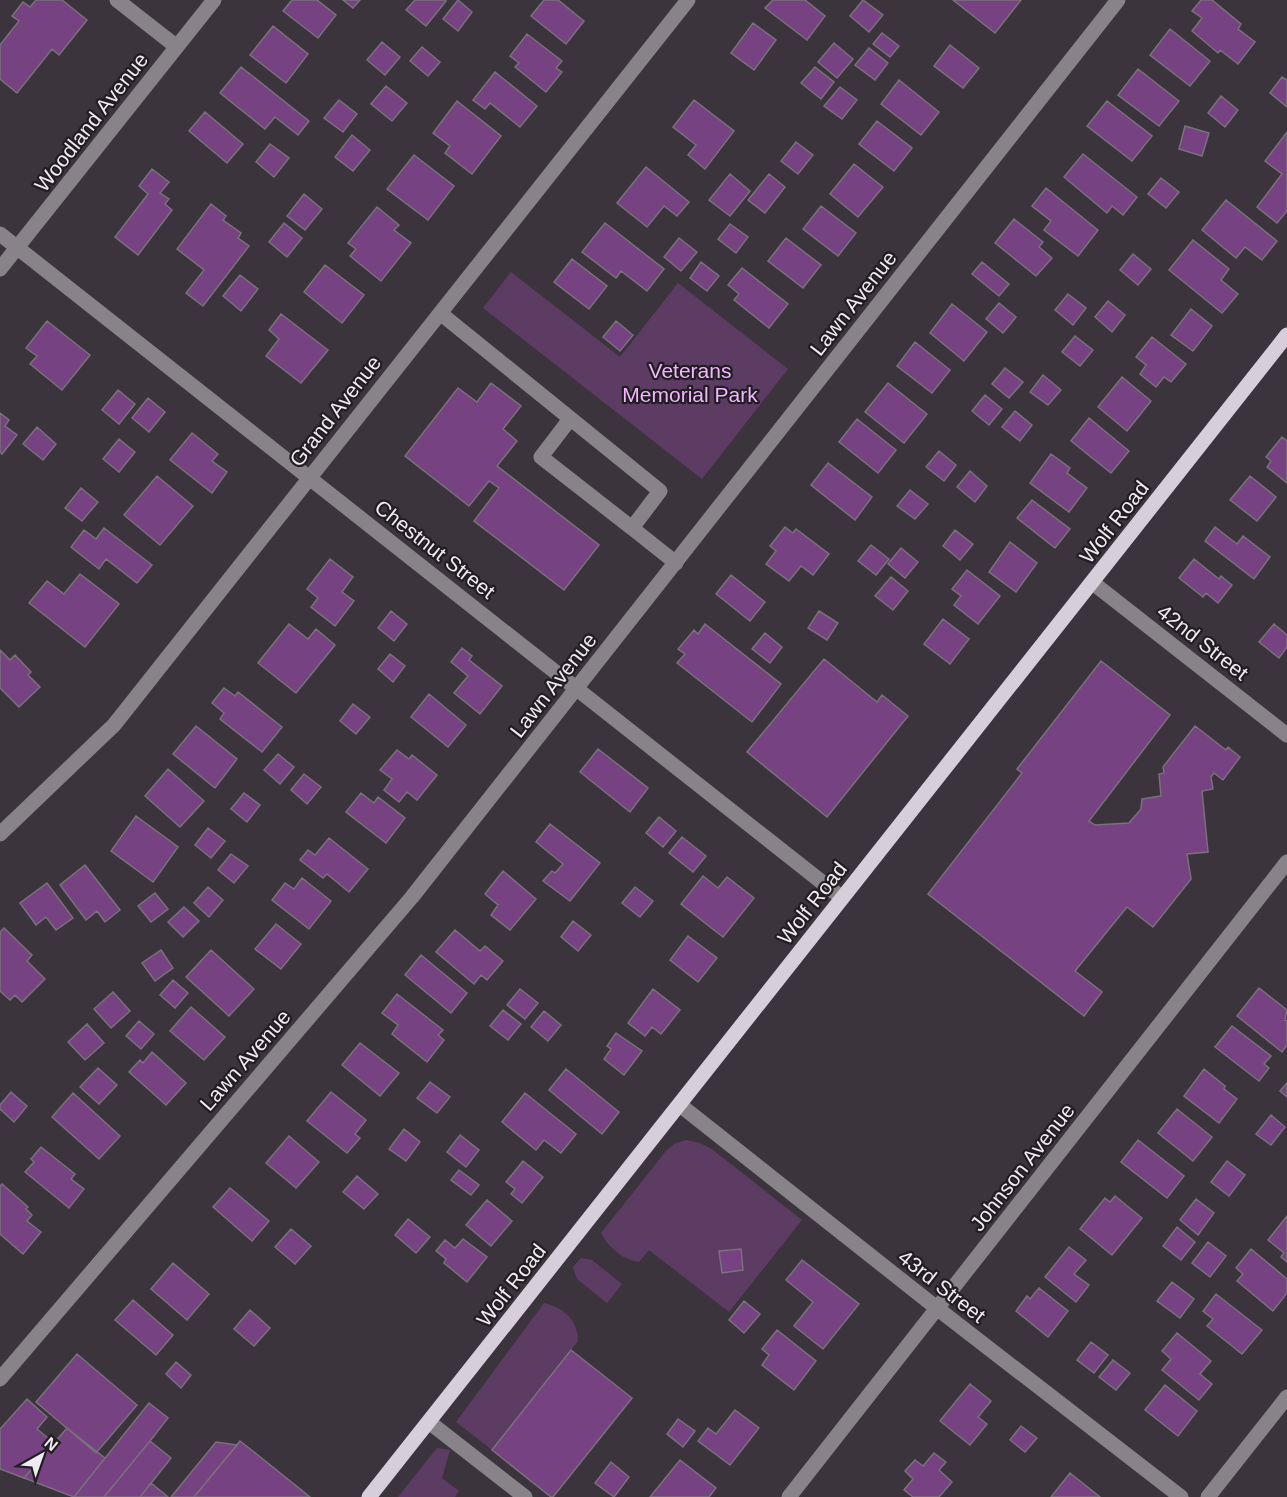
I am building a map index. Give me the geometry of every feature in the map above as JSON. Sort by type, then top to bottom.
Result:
[{"type":"main road","name":"Wolf Road","points":[[369,1497],[1287,335]]},
{"type":"street","points":[[117,0],[177,47]]},
{"type":"street","name":"Grand Avenue","points":[[0,834],[114,725],[688,0]]},
{"type":"street","name":"Lawn Avenue","points":[[0,1379],[364,954],[577,688],[1118,0]]},
{"type":"street","name":"Woodland Avenue","points":[[0,269],[177,47],[210,1]]},
{"type":"street","name":"Chestnut Street","points":[[0,234],[842,898]]},
{"type":"street","points":[[440,313],[660,491],[632,528]]},
{"type":"street","points":[[570,419],[541,457],[676,562]]},
{"type":"street","name":"42nd Street","points":[[1093,583],[1287,735]]},
{"type":"street","name":"Johnson Avenue","points":[[789,1497],[1287,862]]},
{"type":"street","name":"43rd Street","points":[[680,1105],[1181,1497]]},
{"type":"street","points":[[1208,1497],[1287,1397]]},
{"type":"street","points":[[429,1422],[525,1497]]},
{"type":"green space","name":"Veterans Memorial Park","points":[[511,272],[620,357],[678,283],[788,369],[702,479],[483,308]]},
{"type":"green space","points":[[686,1140],[700,1143],[713,1150],[802,1220],[729,1312],[649,1250],[639,1262],[627,1259],[608,1243],[601,1233],[674,1144]],"holes":[[[741,1249],[743,1270],[722,1273],[719,1251]]]},
{"type":"green space","points":[[581,1258],[592,1260],[622,1284],[607,1303],[577,1279],[573,1267]]},
{"type":"green space","points":[[544,1303],[558,1308],[569,1316],[576,1327],[578,1341],[492,1450],[456,1422]]},
{"type":"green space","points":[[437,1448],[450,1450],[442,1478],[459,1491],[455,1497],[398,1497]]},
{"type":"building","points":[[36,0],[62,0],[87,20],[59,55],[52,49],[17,93],[0,79],[0,45],[19,21],[12,16],[23,2],[30,7]]},
{"type":"building","points":[[292,0],[317,0],[336,15],[318,38],[283,11]]},
{"type":"building","points":[[343,0],[360,0],[353,8]]},
{"type":"building","points":[[415,0],[446,1],[426,26],[406,10]]},
{"type":"building","points":[[458,0],[472,12],[458,31],[443,19]]},
{"type":"building","points":[[544,0],[558,0],[584,21],[566,44],[531,16]]},
{"type":"building","points":[[773,0],[805,0],[825,16],[807,40],[765,8]]},
{"type":"building","points":[[863,0],[883,15],[869,32],[850,16]]},
{"type":"building","points":[[953,0],[1021,0],[995,33]]},
{"type":"building","points":[[1201,0],[1212,0],[1241,24],[1238,29],[1255,42],[1238,64],[1220,50],[1218,53],[1192,31],[1202,18],[1192,11]]},
{"type":"building","points":[[753,23],[776,40],[754,70],[731,53]]},
{"type":"building","points":[[273,26],[308,54],[286,83],[250,55]]},
{"type":"building","points":[[1170,29],[1210,61],[1190,86],[1150,55]]},
{"type":"building","points":[[882,33],[899,46],[890,57],[873,44]]},
{"type":"building","points":[[527,34],[562,61],[556,68],[562,72],[546,92],[515,67],[519,63],[510,56]]},
{"type":"building","points":[[382,42],[400,57],[385,75],[367,60]]},
{"type":"building","points":[[834,43],[853,59],[837,78],[818,62]]},
{"type":"building","points":[[950,45],[979,68],[963,88],[934,66]]},
{"type":"building","points":[[422,47],[440,62],[428,76],[410,61]]},
{"type":"building","points":[[869,48],[888,63],[875,80],[855,65]]},
{"type":"building","points":[[241,67],[309,121],[298,135],[275,117],[265,129],[220,93]]},
{"type":"building","points":[[815,67],[834,82],[821,99],[801,83]]},
{"type":"building","points":[[1138,69],[1179,101],[1159,126],[1118,95]]},
{"type":"building","points":[[495,72],[537,106],[520,127],[490,103],[485,109],[473,100]]},
{"type":"building","points":[[1282,77],[1287,80],[1287,107],[1270,93]]},
{"type":"building","points":[[899,80],[939,112],[921,135],[881,104]]},
{"type":"building","points":[[386,86],[407,103],[392,121],[371,104]]},
{"type":"building","points":[[840,87],[857,100],[842,119],[824,106]]},
{"type":"building","points":[[1221,96],[1238,110],[1225,127],[1208,113]]},
{"type":"building","points":[[339,100],[357,114],[343,132],[324,118]]},
{"type":"building","points":[[694,100],[734,131],[705,169],[688,155],[696,145],[673,127]]},
{"type":"building","points":[[457,101],[501,136],[472,174],[445,153],[450,146],[433,133]]},
{"type":"building","points":[[1107,101],[1152,136],[1132,161],[1087,126]]},
{"type":"building","points":[[205,112],[243,144],[227,163],[189,131]]},
{"type":"building","points":[[877,121],[912,148],[894,171],[859,144]]},
{"type":"building","points":[[1185,126],[1209,133],[1202,156],[1179,149]]},
{"type":"building","points":[[1287,132],[1287,211],[1277,223],[1257,207],[1282,174],[1265,161]]},
{"type":"building","points":[[352,135],[370,150],[353,171],[335,157]]},
{"type":"building","points":[[796,142],[813,155],[798,174],[781,161]]},
{"type":"building","points":[[270,144],[289,158],[274,177],[256,162]]},
{"type":"building","points":[[1083,154],[1137,197],[1123,215],[1112,206],[1107,213],[1064,177]]},
{"type":"building","points":[[414,155],[454,186],[428,220],[387,189]]},
{"type":"building","points":[[854,164],[883,187],[858,217],[830,194]]},
{"type":"building","points":[[646,167],[689,202],[677,216],[664,206],[647,227],[617,203]]},
{"type":"building","points":[[152,169],[169,182],[160,193],[169,199],[165,204],[172,210],[138,255],[115,237],[148,194],[139,186]]},
{"type":"building","points":[[730,174],[750,191],[730,216],[709,200]]},
{"type":"building","points":[[769,174],[785,187],[765,213],[748,200]]},
{"type":"building","points":[[1161,178],[1179,192],[1166,208],[1148,194]]},
{"type":"building","points":[[1046,188],[1098,230],[1078,256],[1044,230],[1051,221],[1032,206]]},
{"type":"building","points":[[304,194],[322,209],[305,230],[287,216]]},
{"type":"building","points":[[1226,200],[1277,241],[1262,260],[1245,247],[1236,258],[1202,230]]},
{"type":"building","points":[[211,204],[226,216],[223,220],[241,233],[238,238],[249,246],[203,306],[186,293],[204,270],[177,249]]},
{"type":"building","points":[[821,206],[856,233],[838,256],[803,229]]},
{"type":"building","points":[[377,207],[399,225],[394,230],[411,243],[381,281],[350,256],[356,249],[348,243]]},
{"type":"building","points":[[1014,219],[1043,242],[1039,247],[1052,258],[1036,276],[995,243]]},
{"type":"building","points":[[284,223],[302,238],[287,257],[269,242]]},
{"type":"building","points":[[605,223],[664,269],[647,291],[621,271],[616,278],[582,252]]},
{"type":"building","points":[[730,224],[748,237],[736,253],[718,239]]},
{"type":"building","points":[[679,238],[697,252],[681,271],[664,257]]},
{"type":"building","points":[[786,238],[821,265],[803,288],[768,261]]},
{"type":"building","points":[[1193,240],[1229,269],[1221,280],[1238,294],[1222,313],[1169,270]]},
{"type":"building","points":[[1133,254],[1151,269],[1138,285],[1120,270]]},
{"type":"building","points":[[572,259],[607,286],[589,309],[554,282]]},
{"type":"building","points":[[701,262],[719,276],[707,291],[690,278]]},
{"type":"building","points":[[982,262],[1009,284],[999,296],[972,274]]},
{"type":"building","points":[[325,265],[364,295],[342,323],[304,292]]},
{"type":"building","points":[[742,268],[788,304],[769,328],[734,300],[739,294],[728,285]]},
{"type":"building","points":[[240,275],[258,289],[241,311],[223,296]]},
{"type":"building","points":[[1068,294],[1086,308],[1073,325],[1055,310]]},
{"type":"building","points":[[1108,301],[1125,315],[1112,332],[1095,317]]},
{"type":"building","points":[[999,303],[1016,317],[1003,333],[986,319]]},
{"type":"building","points":[[952,304],[987,332],[964,361],[930,333]]},
{"type":"building","points":[[1191,309],[1212,326],[1193,351],[1171,335]]},
{"type":"building","points":[[281,314],[328,350],[301,383],[266,356],[279,339],[269,330]]},
{"type":"building","points":[[47,321],[90,355],[62,390],[30,364],[37,356],[26,348]]},
{"type":"building","points":[[616,321],[633,335],[620,351],[603,337]]},
{"type":"building","points":[[1075,336],[1093,350],[1080,366],[1062,352]]},
{"type":"building","points":[[1152,337],[1186,364],[1171,382],[1164,377],[1156,387],[1140,374],[1146,365],[1136,357]]},
{"type":"building","points":[[915,342],[950,370],[932,393],[897,366]]},
{"type":"building","points":[[1005,368],[1023,382],[1009,398],[992,384]]},
{"type":"building","points":[[1043,375],[1061,390],[1048,405],[1030,392]]},
{"type":"building","points":[[1122,377],[1151,401],[1127,431],[1098,407]]},
{"type":"building","points":[[491,383],[521,406],[503,429],[517,441],[497,466],[599,545],[564,590],[474,521],[499,488],[489,481],[469,506],[405,456],[458,388],[477,402]]},
{"type":"building","points":[[888,383],[927,414],[904,443],[865,412]]},
{"type":"building","points":[[118,390],[135,404],[119,424],[102,410]]},
{"type":"building","points":[[985,395],[1002,409],[989,425],[972,411]]},
{"type":"building","points":[[148,398],[165,412],[149,432],[132,418]]},
{"type":"building","points":[[1015,411],[1032,425],[1020,441],[1002,427]]},
{"type":"building","points":[[0,413],[9,420],[5,426],[17,435],[2,454],[0,452]]},
{"type":"building","points":[[1089,418],[1129,451],[1111,473],[1071,441]]},
{"type":"building","points":[[857,419],[896,450],[878,473],[839,442]]},
{"type":"building","points":[[37,427],[56,444],[43,460],[23,444]]},
{"type":"building","points":[[192,433],[218,454],[212,461],[227,472],[212,493],[170,460]]},
{"type":"building","points":[[1282,437],[1287,441],[1287,483],[1267,467],[1271,461],[1266,457]]},
{"type":"building","points":[[119,439],[135,452],[119,472],[103,459]]},
{"type":"building","points":[[939,451],[956,465],[944,481],[926,467]]},
{"type":"building","points":[[1051,454],[1070,468],[1067,473],[1087,488],[1069,512],[1030,483]]},
{"type":"building","points":[[828,463],[872,497],[855,520],[811,485]]},
{"type":"building","points":[[970,471],[987,486],[975,502],[957,487]]},
{"type":"building","points":[[157,476],[193,506],[160,545],[124,515]]},
{"type":"building","points":[[1250,476],[1276,497],[1257,521],[1230,500]]},
{"type":"building","points":[[81,488],[98,502],[82,521],[65,508]]},
{"type":"building","points":[[910,490],[928,504],[915,519],[897,506]]},
{"type":"building","points":[[1032,500],[1070,529],[1055,548],[1017,518]]},
{"type":"building","points":[[785,527],[793,533],[796,529],[829,554],[813,575],[801,566],[789,581],[766,564],[776,551],[770,546]]},
{"type":"building","points":[[1215,527],[1237,544],[1243,536],[1270,557],[1254,579],[1205,541]]},
{"type":"building","points":[[104,528],[152,565],[137,583],[106,559],[99,569],[71,547],[84,530],[96,539]]},
{"type":"building","points":[[955,530],[973,544],[960,560],[943,546]]},
{"type":"building","points":[[1010,542],[1037,563],[1016,592],[989,572]]},
{"type":"building","points":[[871,545],[889,559],[876,575],[858,561]]},
{"type":"building","points":[[901,548],[918,562],[905,578],[888,564]]},
{"type":"building","points":[[330,559],[353,577],[342,592],[354,601],[335,626],[311,607],[318,598],[307,589]]},
{"type":"building","points":[[1194,559],[1219,579],[1221,576],[1232,585],[1218,603],[1206,593],[1203,597],[1179,578]]},
{"type":"building","points":[[967,570],[1000,596],[978,624],[954,605],[961,596],[952,589]]},
{"type":"building","points":[[80,574],[119,604],[85,647],[29,603],[47,581],[64,594]]},
{"type":"building","points":[[731,575],[765,602],[750,621],[716,594]]},
{"type":"building","points":[[891,577],[908,591],[893,610],[875,596]]},
{"type":"building","points":[[391,611],[407,624],[394,641],[378,628]]},
{"type":"building","points":[[819,611],[838,623],[827,640],[808,628]]},
{"type":"building","points":[[943,619],[969,639],[950,664],[924,644]]},
{"type":"building","points":[[289,624],[308,639],[316,629],[335,645],[296,693],[258,663]]},
{"type":"building","points":[[705,624],[781,684],[752,722],[677,663],[685,654],[678,649],[694,630],[698,634]]},
{"type":"building","points":[[1274,624],[1287,635],[1287,647],[1279,658],[1259,642]]},
{"type":"building","points":[[765,633],[782,647],[770,663],[752,649]]},
{"type":"building","points":[[462,648],[472,656],[469,660],[502,686],[480,714],[454,693],[468,676],[451,662]]},
{"type":"building","points":[[0,650],[10,660],[15,655],[31,672],[28,675],[40,687],[19,707],[0,688]]},
{"type":"building","points":[[390,654],[405,666],[393,682],[378,669]]},
{"type":"building","points":[[824,659],[877,702],[882,695],[908,716],[827,817],[747,752]]},
{"type":"building","points":[[1101,661],[1170,715],[1089,821],[1095,825],[1129,823],[1141,809],[1142,799],[1161,796],[1159,774],[1164,773],[1163,767],[1195,726],[1226,750],[1228,747],[1240,757],[1223,780],[1214,773],[1211,777],[1213,789],[1202,791],[1208,852],[1187,854],[1191,879],[1153,927],[1127,907],[1075,971],[1102,992],[1084,1016],[928,894],[1022,773],[1017,769]]},
{"type":"building","points":[[224,688],[235,696],[238,692],[282,727],[262,752],[220,719],[224,713],[212,703]]},
{"type":"building","points":[[429,694],[466,725],[448,747],[411,717]]},
{"type":"building","points":[[353,704],[370,717],[356,734],[340,721]]},
{"type":"building","points":[[196,726],[237,759],[215,788],[173,754]]},
{"type":"building","points":[[598,749],[648,788],[630,812],[580,772]]},
{"type":"building","points":[[397,750],[409,759],[412,755],[437,775],[417,800],[407,792],[399,802],[384,790],[392,779],[380,770]]},
{"type":"building","points":[[278,754],[294,767],[280,784],[264,770]]},
{"type":"building","points":[[168,769],[204,801],[180,827],[145,796]]},
{"type":"building","points":[[304,774],[321,787],[307,804],[291,790]]},
{"type":"building","points":[[244,793],[260,805],[247,822],[231,809]]},
{"type":"building","points":[[361,793],[374,803],[378,797],[405,818],[386,843],[346,812]]},
{"type":"building","points":[[136,816],[178,847],[153,882],[111,851]]},
{"type":"building","points":[[659,817],[676,831],[663,847],[646,833]]},
{"type":"building","points":[[550,824],[600,863],[570,901],[543,881],[563,864],[536,842]]},
{"type":"building","points":[[208,828],[225,841],[211,858],[195,845]]},
{"type":"building","points":[[682,837],[706,856],[693,872],[669,853]]},
{"type":"building","points":[[329,838],[368,869],[349,892],[327,874],[323,878],[300,860],[308,850],[315,855]]},
{"type":"building","points":[[231,854],[248,866],[234,883],[218,870]]},
{"type":"building","points":[[85,865],[120,910],[105,922],[97,911],[86,920],[60,885]]},
{"type":"building","points":[[503,871],[536,899],[510,930],[491,915],[498,905],[485,894]]},
{"type":"building","points":[[703,876],[718,888],[727,877],[754,898],[723,937],[681,904]]},
{"type":"building","points":[[302,878],[331,901],[309,929],[272,900],[285,883],[294,889]]},
{"type":"building","points":[[47,883],[73,918],[56,930],[46,917],[36,925],[20,903]]},
{"type":"building","points":[[208,887],[223,900],[209,917],[194,903]]},
{"type":"building","points":[[635,887],[653,901],[640,917],[622,903]]},
{"type":"building","points":[[155,893],[168,909],[151,922],[138,906]]},
{"type":"building","points":[[184,907],[199,921],[183,937],[168,922]]},
{"type":"building","points":[[573,921],[591,935],[578,951],[561,937]]},
{"type":"building","points":[[276,924],[301,944],[281,969],[255,949]]},
{"type":"building","points":[[4,928],[32,955],[27,961],[45,979],[22,1002],[15,995],[10,1000],[0,991],[0,932]]},
{"type":"building","points":[[455,930],[480,951],[485,946],[503,961],[487,980],[481,975],[474,984],[436,952]]},
{"type":"building","points":[[688,936],[717,958],[698,982],[670,960]]},
{"type":"building","points":[[161,950],[173,968],[155,981],[142,963]]},
{"type":"building","points":[[211,950],[254,989],[229,1016],[186,977]]},
{"type":"building","points":[[421,955],[467,993],[451,1013],[405,975]]},
{"type":"building","points":[[173,980],[188,993],[175,1008],[160,995]]},
{"type":"building","points":[[1259,988],[1287,1010],[1285,1020],[1287,1021],[1287,1045],[1282,1052],[1237,1016]]},
{"type":"building","points":[[520,989],[538,1003],[525,1019],[507,1005]]},
{"type":"building","points":[[653,989],[680,1010],[661,1034],[652,1027],[645,1036],[628,1023]]},
{"type":"building","points":[[113,992],[130,1011],[111,1028],[94,1009]]},
{"type":"building","points":[[397,994],[443,1030],[438,1035],[444,1040],[427,1062],[392,1034],[398,1025],[382,1013]]},
{"type":"building","points":[[191,1007],[225,1037],[204,1060],[170,1031]]},
{"type":"building","points":[[503,1010],[521,1024],[508,1040],[490,1026]]},
{"type":"building","points":[[544,1011],[561,1025],[548,1041],[531,1027]]},
{"type":"building","points":[[139,1021],[154,1034],[141,1049],[126,1036]]},
{"type":"building","points":[[87,1024],[104,1043],[85,1060],[68,1042]]},
{"type":"building","points":[[1232,1026],[1271,1056],[1264,1064],[1269,1068],[1259,1081],[1215,1047]]},
{"type":"building","points":[[616,1033],[642,1051],[624,1075],[604,1059],[611,1049],[607,1046]]},
{"type":"building","points":[[360,1043],[399,1073],[380,1096],[342,1065]]},
{"type":"building","points":[[152,1052],[186,1083],[166,1105],[129,1072],[140,1060],[143,1063]]},
{"type":"building","points":[[98,1068],[117,1085],[99,1104],[80,1087]]},
{"type":"building","points":[[566,1069],[619,1112],[602,1134],[549,1090]]},
{"type":"building","points":[[1204,1069],[1237,1099],[1219,1123],[1184,1096]]},
{"type":"building","points":[[430,1082],[450,1097],[437,1113],[417,1098]]},
{"type":"building","points":[[1287,1083],[1287,1097],[1280,1091]]},
{"type":"building","points":[[11,1092],[27,1106],[14,1122],[0,1109],[0,1105]]},
{"type":"building","points":[[331,1092],[366,1120],[355,1134],[360,1138],[347,1153],[307,1121]]},
{"type":"building","points":[[73,1093],[120,1136],[99,1159],[52,1117]]},
{"type":"building","points":[[525,1093],[576,1134],[561,1153],[544,1140],[536,1150],[502,1122]]},
{"type":"building","points":[[1177,1109],[1212,1137],[1193,1161],[1158,1133]]},
{"type":"building","points":[[1271,1115],[1285,1127],[1271,1145],[1256,1134]]},
{"type":"building","points":[[404,1129],[420,1142],[406,1161],[389,1149]]},
{"type":"building","points":[[460,1135],[479,1150],[466,1167],[447,1152]]},
{"type":"building","points":[[289,1136],[319,1162],[296,1188],[266,1163]]},
{"type":"building","points":[[1138,1140],[1184,1176],[1167,1198],[1121,1162]]},
{"type":"building","points":[[41,1147],[75,1174],[71,1179],[84,1189],[69,1208],[25,1172],[34,1162],[31,1159]]},
{"type":"building","points":[[523,1161],[543,1177],[522,1203],[511,1194],[515,1189],[506,1182]]},
{"type":"building","points":[[1227,1161],[1245,1175],[1229,1196],[1211,1182]]},
{"type":"building","points":[[459,1170],[479,1185],[471,1195],[451,1180]]},
{"type":"building","points":[[357,1176],[378,1194],[364,1209],[343,1192]]},
{"type":"building","points":[[2,1184],[28,1207],[26,1209],[32,1215],[27,1221],[41,1232],[23,1254],[0,1234],[0,1186]]},
{"type":"building","points":[[230,1188],[269,1221],[252,1241],[213,1207]]},
{"type":"building","points":[[1115,1196],[1142,1218],[1112,1255],[1080,1229],[1105,1198],[1110,1202]]},
{"type":"building","points":[[1196,1199],[1214,1213],[1198,1235],[1180,1220]]},
{"type":"building","points":[[487,1200],[512,1221],[491,1246],[466,1225]]},
{"type":"building","points":[[1287,1216],[1287,1262],[1281,1257],[1284,1253],[1268,1240]]},
{"type":"building","points":[[408,1219],[430,1237],[416,1253],[395,1235]]},
{"type":"building","points":[[1177,1227],[1195,1242],[1181,1260],[1163,1246]]},
{"type":"building","points":[[291,1229],[311,1246],[295,1264],[275,1247]]},
{"type":"building","points":[[463,1239],[487,1257],[467,1282],[444,1263],[446,1259],[436,1251],[445,1240],[455,1248]]},
{"type":"building","points":[[1208,1242],[1226,1256],[1210,1277],[1192,1263]]},
{"type":"building","points":[[1069,1247],[1086,1260],[1074,1274],[1089,1285],[1076,1302],[1045,1277]]},
{"type":"building","points":[[741,1249],[743,1270],[722,1273],[719,1251]]},
{"type":"building","points":[[1251,1249],[1287,1279],[1287,1293],[1273,1311],[1237,1281],[1243,1274],[1236,1268]]},
{"type":"building","points":[[802,1260],[859,1304],[823,1349],[794,1326],[813,1302],[786,1280]]},
{"type":"building","points":[[173,1263],[209,1294],[187,1320],[151,1289]]},
{"type":"building","points":[[1172,1282],[1194,1299],[1180,1318],[1157,1301]]},
{"type":"building","points":[[1039,1288],[1068,1311],[1048,1337],[1016,1311],[1027,1296],[1030,1299]]},
{"type":"building","points":[[1216,1294],[1262,1330],[1242,1354],[1207,1326],[1213,1319],[1203,1311]]},
{"type":"building","points":[[133,1300],[173,1335],[156,1355],[115,1320]]},
{"type":"building","points":[[744,1301],[760,1314],[744,1333],[729,1320]]},
{"type":"building","points":[[250,1310],[270,1328],[254,1346],[234,1329]]},
{"type":"building","points":[[777,1330],[816,1361],[794,1390],[762,1365],[769,1355],[762,1349]]},
{"type":"building","points":[[1177,1333],[1211,1361],[1200,1374],[1212,1384],[1199,1400],[1162,1370],[1171,1359],[1162,1351]]},
{"type":"building","points":[[1091,1342],[1108,1355],[1094,1373],[1077,1360]]},
{"type":"building","points":[[571,1350],[632,1398],[551,1497],[492,1450]]},
{"type":"building","points":[[77,1354],[137,1405],[96,1453],[36,1402]]},
{"type":"building","points":[[1113,1360],[1130,1373],[1116,1390],[1099,1377]]},
{"type":"building","points":[[176,1362],[191,1375],[181,1388],[166,1374]]},
{"type":"building","points":[[970,1384],[991,1401],[978,1417],[987,1424],[970,1445],[940,1421]]},
{"type":"building","points":[[1165,1385],[1197,1411],[1178,1436],[1145,1410]]},
{"type":"building","points":[[27,1399],[47,1417],[37,1429],[54,1443],[24,1478],[0,1469],[0,1429]]},
{"type":"building","points":[[149,1403],[168,1418],[150,1441],[104,1497],[74,1497]]},
{"type":"building","points":[[735,1410],[759,1428],[730,1465],[698,1441],[708,1428],[716,1434]]},
{"type":"building","points":[[678,1419],[695,1431],[683,1447],[667,1434]]},
{"type":"building","points":[[1021,1426],[1037,1438],[1025,1452],[1010,1440]]},
{"type":"building","points":[[67,1428],[105,1458],[74,1497],[24,1478]]},
{"type":"building","points":[[150,1441],[171,1458],[140,1497],[104,1497]]},
{"type":"building","points":[[240,1441],[259,1456],[310,1497],[194,1497]]},
{"type":"building","points":[[216,1442],[237,1445],[194,1497],[171,1497]]},
{"type":"building","points":[[934,1453],[946,1462],[939,1470],[952,1482],[939,1497],[913,1497],[904,1490],[913,1479],[905,1471],[915,1460],[923,1466]]},
{"type":"building","points":[[680,1460],[716,1488],[709,1497],[650,1497]]},
{"type":"building","points":[[611,1462],[629,1477],[614,1497],[595,1483]]},
{"type":"building","points":[[1070,1473],[1100,1497],[1051,1497]]},
{"type":"building","points":[[151,1483],[168,1497],[140,1497]]}]
